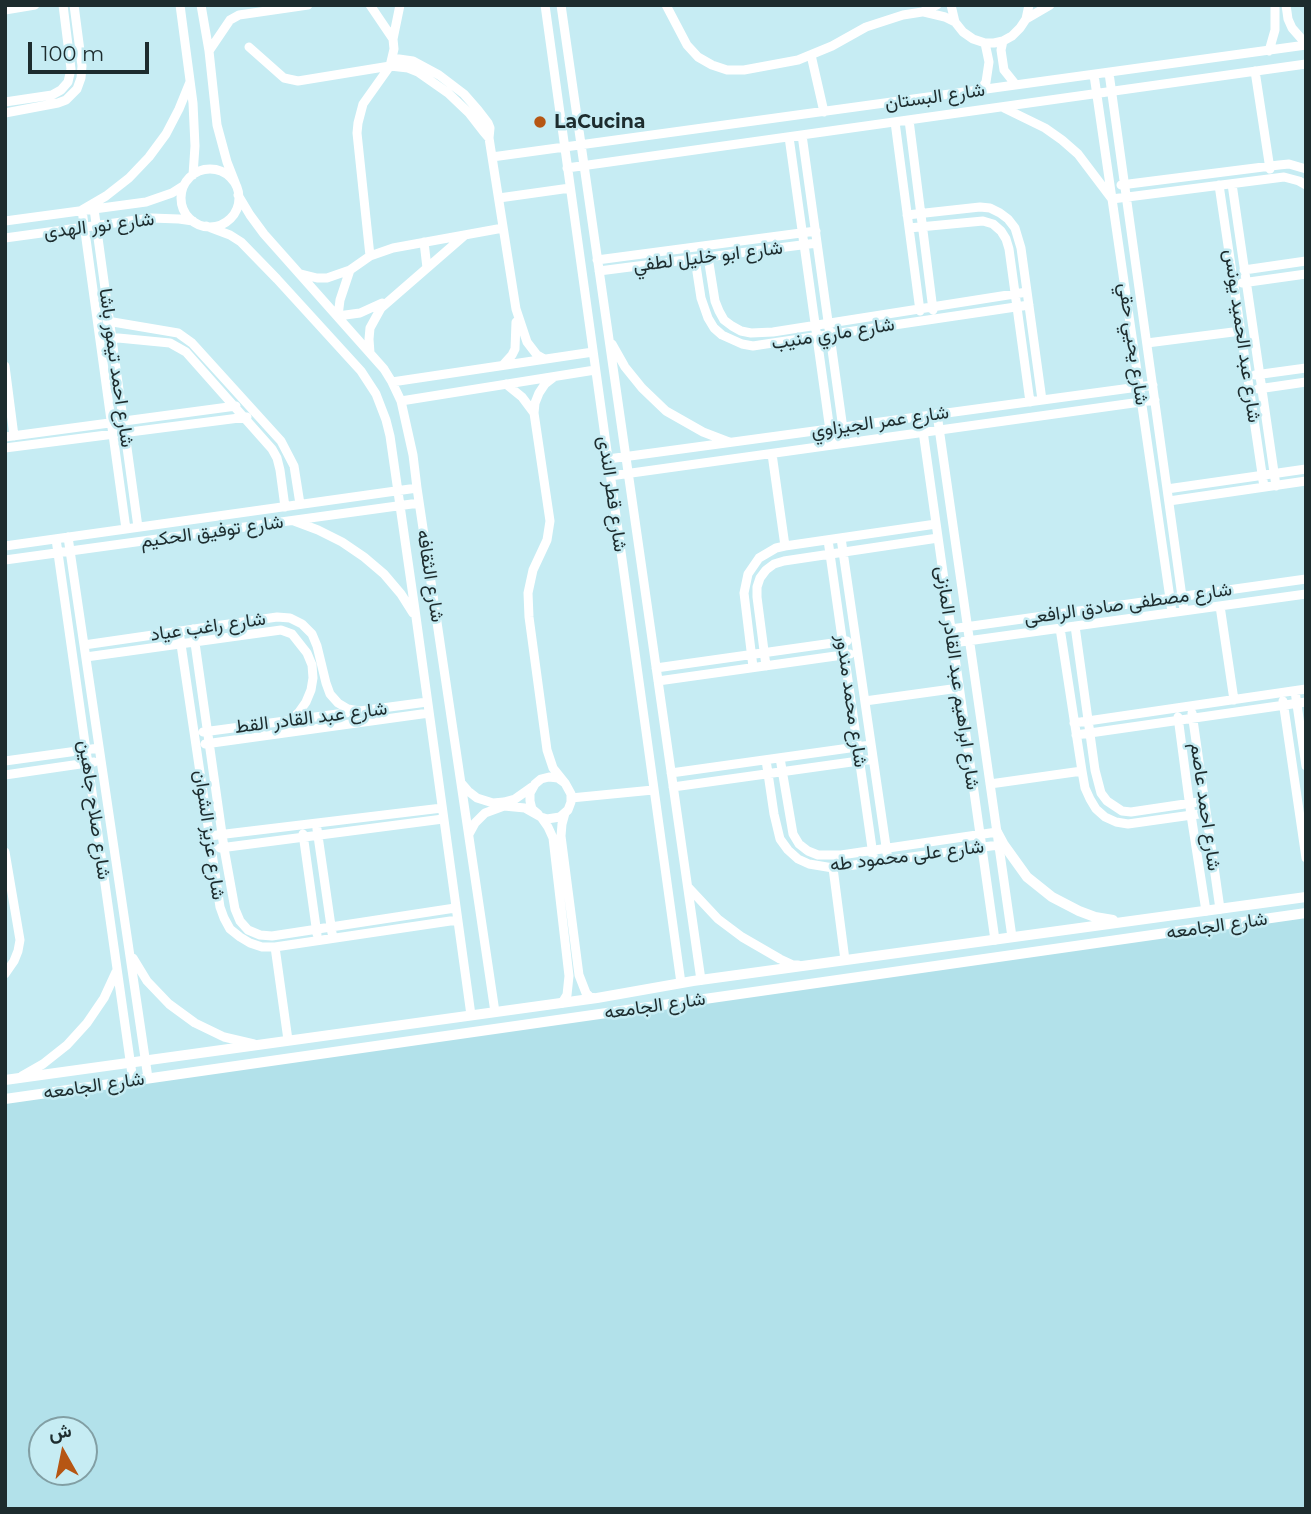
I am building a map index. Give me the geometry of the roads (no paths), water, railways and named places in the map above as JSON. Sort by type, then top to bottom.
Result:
[{"type":"street","points":[[5,10],[35,5]]},
{"type":"street","points":[[5,102],[52,96],[68,82],[71,69],[63,5]]},
{"type":"street","points":[[5,113],[58,103],[77,89],[82,66],[74,5]]},
{"type":"street","points":[[180,5],[193,103],[193,175]]},
{"type":"street","name":"شارع الثقافه","points":[[201,5],[218,125],[223,150],[237,190],[257,225],[370,353],[392,382],[401,401],[410,436],[495,1012]]},
{"type":"street","points":[[209,51],[225,26],[239,15],[308,5]]},
{"type":"street","points":[[370,5],[393,39]]},
{"type":"street","points":[[370,256],[358,123],[363,104],[391,62],[400,5]]},
{"type":"street","name":"شارع قطر الندى","points":[[545,5],[681,983]]},
{"type":"street","name":"شارع قطر الندى","points":[[561,5],[701,980]]},
{"type":"street","points":[[922,12],[937,5]]},
{"type":"street","points":[[951,5],[955,22],[963,32],[985,43],[1003,41],[1012,36],[1026,19],[1028,5]]},
{"type":"street","points":[[1026,19],[1050,5]]},
{"type":"street","points":[[1269,51],[1277,21],[1275,5]]},
{"type":"street","points":[[1286,5],[1292,28],[1306,45]]},
{"type":"street","points":[[667,7],[687,45],[698,57],[727,70],[781,64],[811,55],[866,27],[903,15],[934,13],[955,22]]},
{"type":"street","points":[[1003,41],[1001,50],[1004,70],[1016,85]]},
{"type":"street","points":[[981,90],[986,82],[989,62],[985,43]]},
{"type":"street","name":"شارع البستان","points":[[492,157],[1306,45]]},
{"type":"street","points":[[249,47],[285,78],[298,81],[391,62],[413,61],[452,84],[478,110],[490,128],[489,138],[516,309],[527,342],[537,355],[544,359]]},
{"type":"street","points":[[811,55],[824,112]]},
{"type":"street","name":"شارع البستان","points":[[567,168],[1306,64]]},
{"type":"street","points":[[1255,71],[1272,179]]},
{"type":"street","name":"شارع يحيي حقي","points":[[1109,73],[1184,611]]},
{"type":"street","name":"شارع يحيي حقي","points":[[1094,75],[1172,612]]},
{"type":"street","points":[[68,82],[77,89]]},
{"type":"street","points":[[82,211],[129,178],[149,157],[180,109],[190,82]]},
{"type":"street","points":[[1002,107],[1045,128],[1062,140],[1078,154],[1112,199],[1272,179],[1292,178],[1306,185]]},
{"type":"street","points":[[909,120],[934,318]]},
{"type":"street","points":[[894,122],[921,320]]},
{"type":"street","points":[[802,135],[845,443]]},
{"type":"street","points":[[789,137],[832,445]]},
{"type":"street","points":[[1110,187],[1289,164],[1306,169]]},
{"type":"street","points":[[217,170],[231,178],[237,190],[238,204],[229,219],[222,224],[206,226],[193,221],[183,209],[183,186],[200,171],[217,170]]},
{"type":"street","name":"شارع عبد الحميد يونس","points":[[1232,184],[1276,486]]},
{"type":"street","name":"شارع عبد الحميد يونس","points":[[1219,185],[1264,487]]},
{"type":"street","name":"شارع نور الهدى","points":[[5,221],[146,202],[183,186]]},
{"type":"street","points":[[499,198],[570,188]]},
{"type":"street","points":[[907,215],[990,208],[1008,219],[1015,228],[1019,237],[1042,400]]},
{"type":"street","name":"شارع احمد تيمور باشا","points":[[93,209],[138,527]]},
{"type":"street","name":"شارع احمد تيمور باشا","points":[[82,211],[126,529]]},
{"type":"street","name":"شارع نور الهدى","points":[[5,238],[152,218],[193,221]]},
{"type":"street","points":[[909,228],[983,221],[993,224],[1001,231],[1006,239],[1030,402]]},
{"type":"street","name":"شارع الثقافه","points":[[206,226],[230,236],[250,251],[361,371],[376,394],[386,420],[471,1015]]},
{"type":"street","points":[[299,273],[327,278],[350,270],[370,256],[393,248],[503,228]]},
{"type":"street","name":"شارع ابو خليل لطفي","points":[[597,260],[816,232]]},
{"type":"street","points":[[370,353],[372,322],[378,312],[466,235]]},
{"type":"street","points":[[424,242],[427,268]]},
{"type":"street","name":"شارع ابو خليل لطفي","points":[[599,271],[817,243]]},
{"type":"street","name":"شارع ماري منيب","points":[[708,257],[719,311],[724,320],[741,331],[761,333],[1027,292]]},
{"type":"street","name":"شارع ماري منيب","points":[[695,259],[704,309],[714,327],[722,335],[753,346],[1029,305]]},
{"type":"street","points":[[1244,270],[1306,261]]},
{"type":"street","points":[[350,270],[340,300],[338,316],[366,311],[390,299]]},
{"type":"street","points":[[1234,285],[1306,274]]},
{"type":"street","points":[[503,365],[515,349],[516,309]]},
{"type":"street","points":[[97,323],[109,321],[171,331],[185,337],[281,441],[294,466],[300,504]]},
{"type":"street","points":[[1147,343],[1241,331]]},
{"type":"street","points":[[100,338],[111,336],[175,344],[186,352],[267,442],[277,458],[285,507]]},
{"type":"street","points":[[609,338],[625,368],[666,411],[703,432],[731,443]]},
{"type":"street","points":[[392,382],[593,352]]},
{"type":"street","points":[[5,366],[10,436],[248,404]]},
{"type":"street","points":[[1247,376],[1306,368]]},
{"type":"street","points":[[401,401],[595,370]]},
{"type":"street","points":[[554,377],[545,384],[535,403],[534,413],[550,521],[547,540],[533,570],[528,593],[529,617],[547,750],[553,768],[565,783],[571,798],[561,836],[579,975],[586,993],[597,998],[599,1014]]},
{"type":"street","points":[[1249,390],[1306,382]]},
{"type":"street","points":[[506,384],[522,397],[534,413]]},
{"type":"street","name":"شارع عمر الجيزاوي","points":[[608,459],[1153,385]]},
{"type":"street","name":"شارع عمر الجيزاوي","points":[[610,476],[1155,400]]},
{"type":"street","name":"شارع ابراهيم عبد القادر المازنى","points":[[937,414],[1012,937]]},
{"type":"street","points":[[5,448],[258,416]]},
{"type":"street","name":"شارع ابراهيم عبد القادر المازنى","points":[[921,416],[995,940]]},
{"type":"street","points":[[772,454],[785,546]]},
{"type":"street","points":[[1167,489],[1306,469]]},
{"type":"street","points":[[1169,501],[1306,481]]},
{"type":"street","name":"شارع توفيق الحكيم","points":[[5,545],[417,488]]},
{"type":"street","name":"شارع توفيق الحكيم","points":[[5,561],[419,503]]},
{"type":"street","points":[[292,520],[318,530],[364,556],[384,574],[416,617]]},
{"type":"street","points":[[753,667],[744,593],[748,574],[759,558],[785,546],[936,524]]},
{"type":"street","name":"شارع صلاح جاهين","points":[[68,537],[148,1078]]},
{"type":"street","name":"شارع محمد مندور","points":[[841,538],[888,860]]},
{"type":"street","points":[[766,666],[757,587],[760,578],[774,564],[938,538]]},
{"type":"street","name":"شارع صلاح جاهين","points":[[56,539],[133,1080]]},
{"type":"street","name":"شارع محمد مندور","points":[[828,540],[874,862]]},
{"type":"street","name":"شارع مصطفى صادق الرافعى","points":[[951,629],[1306,579]]},
{"type":"street","name":"شارع مصطفى صادق الرافعى","points":[[953,643],[1306,593]]},
{"type":"street","points":[[1220,606],[1234,700]]},
{"type":"street","name":"شارع راغب عياد","points":[[84,645],[276,617],[290,618],[302,624],[312,634],[330,694],[348,709],[359,711]]},
{"type":"street","points":[[1075,626],[1101,793],[1114,807],[1131,812],[1205,801]]},
{"type":"street","points":[[1060,628],[1082,771],[1090,799],[1096,809],[1105,817],[1128,824],[1206,813]]},
{"type":"street","name":"شارع عزيز الشوان","points":[[193,629],[235,909],[248,930],[272,936],[455,908]]},
{"type":"street","name":"شارع راغب عياد","points":[[86,657],[281,630],[292,634],[307,653],[312,665],[311,690],[299,712],[290,720]]},
{"type":"street","name":"شارع عزيز الشوان","points":[[180,631],[220,907],[230,929],[250,943],[275,947],[457,920]]},
{"type":"street","points":[[656,668],[856,640]]},
{"type":"street","points":[[658,681],[858,653]]},
{"type":"street","points":[[864,701],[959,688]]},
{"type":"street","points":[[1074,723],[1306,689]]},
{"type":"street","points":[[1295,691],[1301,703],[1306,766]]},
{"type":"street","points":[[1282,693],[1301,788],[1306,858]]},
{"type":"street","name":"شارع عبد القادر القط","points":[[194,733],[427,702]]},
{"type":"street","points":[[1076,735],[1301,703]]},
{"type":"street","name":"شارع احمد عاصم","points":[[1191,706],[1220,909]]},
{"type":"street","name":"شارع احمد عاصم","points":[[1177,708],[1206,911]]},
{"type":"street","name":"شارع عبد القادر القط","points":[[196,746],[429,713]]},
{"type":"street","points":[[671,773],[871,746]]},
{"type":"street","points":[[5,761],[99,748]]},
{"type":"street","points":[[547,750],[544,768],[530,793],[530,801],[532,809],[548,827],[553,838],[569,976],[568,995],[562,1003]]},
{"type":"street","name":"شارع على محمود طه","points":[[780,758],[793,834],[799,844],[818,855],[830,856],[997,832]]},
{"type":"street","points":[[673,788],[873,758]]},
{"type":"street","name":"شارع على محمود طه","points":[[766,760],[780,839],[798,859],[809,864],[833,868],[999,845]]},
{"type":"street","points":[[5,775],[101,761]]},
{"type":"street","points":[[990,784],[1082,771]]},
{"type":"street","points":[[461,783],[477,798],[493,803],[515,799],[541,779],[558,778],[565,783]]},
{"type":"street","points":[[571,798],[653,790]]},
{"type":"street","points":[[469,835],[480,818],[498,807],[518,806],[539,816],[554,819],[565,813]]},
{"type":"street","points":[[209,836],[442,808]]},
{"type":"street","points":[[211,849],[443,819]]},
{"type":"street","points":[[316,823],[332,938]]},
{"type":"street","points":[[302,825],[318,940]]},
{"type":"street","points":[[997,832],[1027,877],[1052,897],[1095,917],[1134,920]]},
{"type":"street","points":[[5,852],[20,940],[14,961],[5,974]]},
{"type":"street","points":[[833,868],[845,960]]},
{"type":"street","points":[[687,886],[707,908],[760,949],[793,965],[807,965]]},
{"type":"street","name":"شارع الجامعه","points":[[5,1080],[597,998],[807,965],[1306,897]]},
{"type":"street","name":"شارع الجامعه","points":[[5,1099],[1306,913]]},
{"type":"street","points":[[275,947],[288,1040]]},
{"type":"street","points":[[130,954],[147,981],[169,1004],[195,1023],[224,1037],[256,1045]]},
{"type":"street","points":[[18,1078],[43,1064],[67,1045],[87,1023],[104,998],[117,971]]},
{"type":"place","name":"LaCucina","points":[[540,122]]}]
